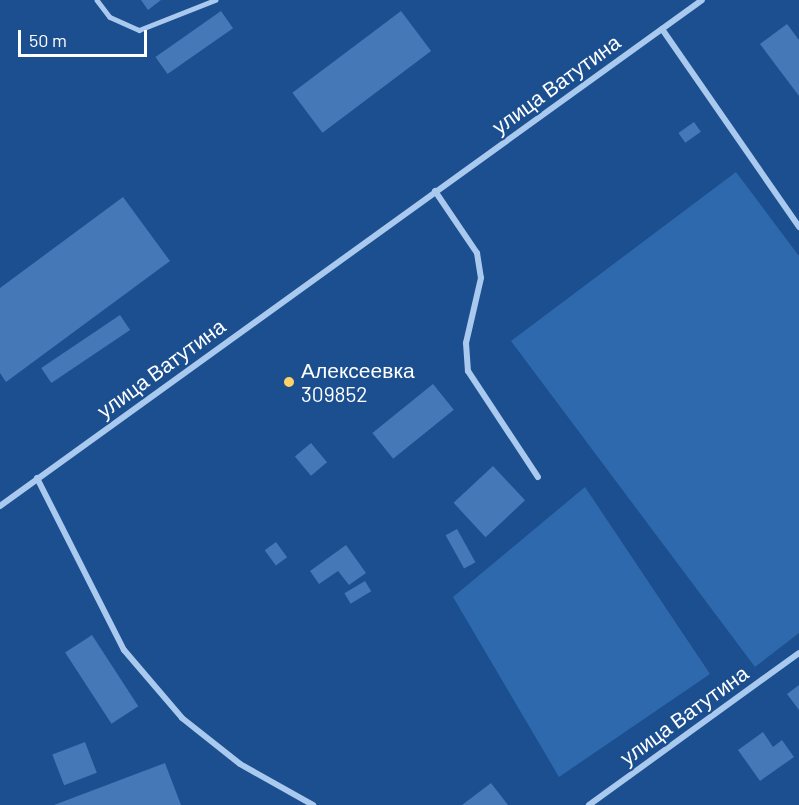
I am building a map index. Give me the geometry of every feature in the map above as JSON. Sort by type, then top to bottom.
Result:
[{"type":"street","name":"улица Ватутина","points":[[0,506],[702,0]]},
{"type":"street","points":[[663,29],[799,227]]},
{"type":"street","points":[[435,191],[477,253],[481,278],[466,343],[468,372],[538,477]]},
{"type":"street","points":[[37,478],[124,650],[182,718],[240,764],[313,805]]},
{"type":"street","name":"улица Ватутина","points":[[589,805],[799,654]]},
{"type":"lane","points":[[97,0],[110,17],[139,30],[215,0]]},
{"type":"shaded area","points":[[736,172],[799,256],[799,633],[755,667],[511,341]]},
{"type":"shaded area","points":[[585,487],[710,674],[559,777],[453,597]]},
{"type":"building","points":[[141,0],[161,0],[148,10]]},
{"type":"building","points":[[221,11],[233,28],[168,74],[155,57]]},
{"type":"building","points":[[401,11],[431,51],[322,133],[292,93]]},
{"type":"building","points":[[787,24],[799,40],[799,96],[760,44]]},
{"type":"building","points":[[694,122],[701,132],[685,143],[678,133]]},
{"type":"building","points":[[123,197],[170,261],[6,382],[0,373],[0,288]]},
{"type":"building","points":[[120,315],[130,330],[51,383],[41,368]]},
{"type":"building","points":[[433,384],[454,410],[393,459],[372,433]]},
{"type":"building","points":[[311,443],[327,462],[311,476],[295,456]]},
{"type":"building","points":[[493,466],[525,500],[486,537],[454,503]]},
{"type":"building","points":[[457,529],[475,562],[464,569],[446,535]]},
{"type":"building","points":[[276,542],[287,557],[276,566],[265,550]]},
{"type":"building","points":[[346,545],[366,573],[349,585],[338,571],[319,584],[310,571]]},
{"type":"building","points":[[365,581],[371,591],[351,604],[344,593]]},
{"type":"building","points":[[92,635],[138,706],[111,724],[65,652]]},
{"type":"building","points":[[799,685],[799,710],[787,694]]},
{"type":"building","points":[[763,732],[773,747],[782,740],[794,757],[760,781],[738,750]]},
{"type":"building","points":[[85,742],[97,773],[64,785],[52,755]]},
{"type":"building","points":[[165,763],[181,805],[54,805]]},
{"type":"building","points":[[491,783],[508,805],[462,805]]},
{"type":"place","name":"Алексеевка 309852","points":[[289,382]]}]
